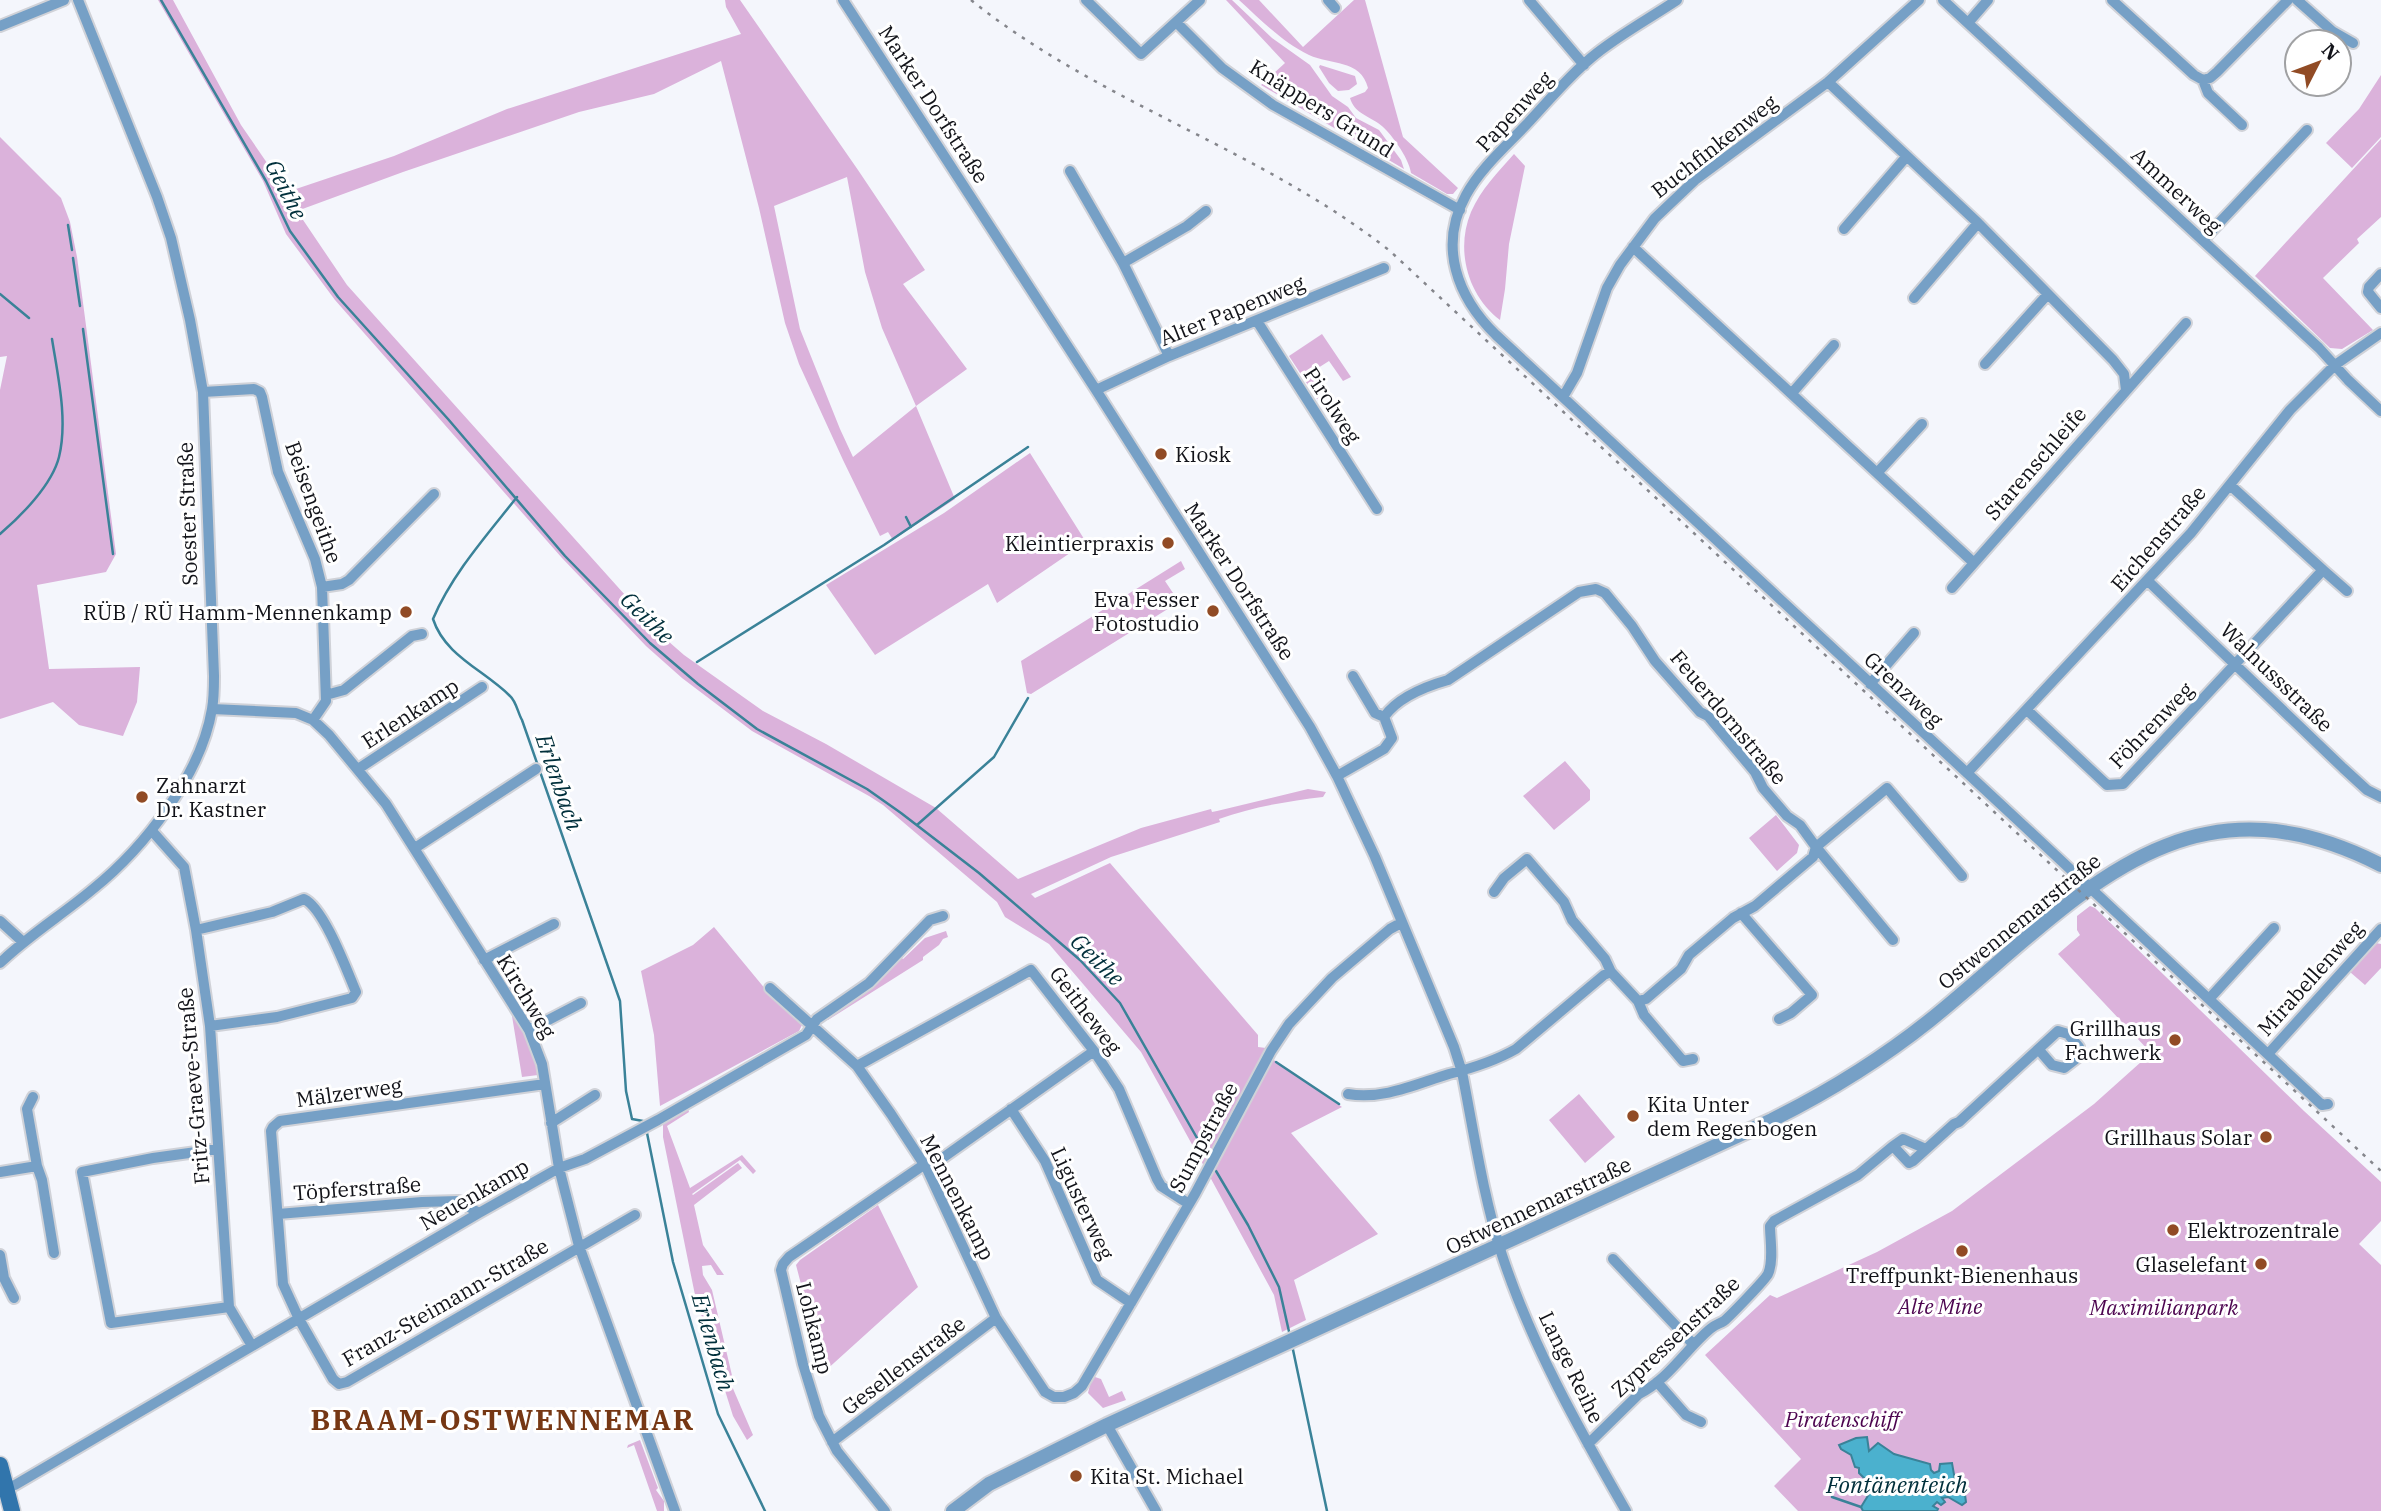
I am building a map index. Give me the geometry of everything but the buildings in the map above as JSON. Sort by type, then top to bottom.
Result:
[{"type":"main road","points":[[0,1465],[3,1488],[12,1511]]},
{"type":"street","points":[[0,26],[64,0]]},
{"type":"street","name":"Soester Straße","points":[[0,963],[23,942],[91,891],[152,831],[178,793],[191,768],[212,709],[214,663],[203,392],[190,320],[171,238],[157,197],[78,0]]},
{"type":"street","name":"Marker Dorfstraße","points":[[843,0],[1096,390],[1310,727],[1337,776],[1375,857],[1462,1072],[1499,1240]]},
{"type":"street","points":[[1086,0],[1141,54],[1200,0]]},
{"type":"street","points":[[1529,0],[1584,65]]},
{"type":"street","name":"Papenweg","points":[[1462,291],[1452,254],[1454,235],[1465,196],[1483,173],[1584,65],[1597,53],[1677,0]]},
{"type":"street","name":"Buchfinkenweg","points":[[1563,397],[1577,373],[1607,288],[1647,228],[1680,192],[1828,82],[1919,0]]},
{"type":"street","name":"Ammerweg","points":[[1943,0],[2319,348],[2381,411]]},
{"type":"street","points":[[1968,23],[1988,0]]},
{"type":"street","points":[[2112,0],[2194,75],[2203,80],[2208,93],[2242,125]]},
{"type":"street","points":[[2123,10],[2133,0]]},
{"type":"street","points":[[2203,80],[2217,72],[2288,0]]},
{"type":"street","points":[[2297,0],[2330,28]]},
{"type":"street","name":"Knäppers Grund","points":[[1176,22],[1222,68],[1273,105],[1460,210]]},
{"type":"street","points":[[1828,82],[1978,223],[2113,360],[2124,374],[2126,390]]},
{"type":"street","points":[[2203,240],[2307,130]]},
{"type":"street","points":[[1844,229],[1907,156]]},
{"type":"street","points":[[1070,171],[1123,263],[1170,356]]},
{"type":"street","points":[[1123,263],[1187,226],[1206,211]]},
{"type":"street","points":[[1914,298],[1978,223]]},
{"type":"street","points":[[1633,247],[1973,562]]},
{"type":"street","name":"Alter Papenweg","points":[[1096,390],[1170,356],[1384,268]]},
{"type":"street","points":[[2381,274],[2369,287],[2368,292],[2381,307]]},
{"type":"street","name":"Grenzweg","points":[[1462,291],[1486,324],[1563,397],[2322,1105],[2329,1104]]},
{"type":"street","points":[[1985,364],[2048,294]]},
{"type":"street","name":"Pirolweg","points":[[1257,321],[1377,509]]},
{"type":"street","name":"Starenschleife","points":[[1952,589],[2186,323]]},
{"type":"street","name":"Eichenstraße","points":[[1967,773],[2148,581],[2290,410],[2335,365],[2381,333]]},
{"type":"street","points":[[1792,393],[1834,345]]},
{"type":"street","name":"Beisengeithe","points":[[203,392],[254,389],[260,392],[278,472],[315,559],[322,587],[326,701],[313,720]]},
{"type":"street","points":[[1878,472],[1922,424]]},
{"type":"street","points":[[2230,485],[2347,591]]},
{"type":"street","points":[[322,587],[342,584],[349,580],[434,494]]},
{"type":"street","points":[[2237,664],[2323,570]]},
{"type":"street","name":"Walnussstraße","points":[[2148,581],[2367,790],[2381,797]]},
{"type":"street","name":"Feuerdornstraße","points":[[1384,717],[1395,706],[1427,686],[1448,680],[1580,592],[1596,589],[1605,593],[1619,609],[1655,661],[1700,712],[1708,716],[1755,772],[1763,788],[1787,816],[1800,825],[1816,847]]},
{"type":"street","points":[[1870,684],[1913,633]]},
{"type":"street","points":[[326,695],[344,690],[412,636],[422,634]]},
{"type":"street","name":"Föhrenweg","points":[[2027,710],[2106,785],[2116,786],[2123,784],[2237,664]]},
{"type":"street","points":[[1337,776],[1384,748],[1392,738],[1384,717],[1375,713],[1353,676]]},
{"type":"street","name":"Erlenkamp","points":[[358,769],[482,687]]},
{"type":"street","points":[[212,709],[296,713],[313,720]]},
{"type":"street","name":"Kirchweg","points":[[313,720],[386,804],[537,1045],[559,1168],[579,1246],[675,1511]]},
{"type":"street","points":[[415,848],[536,769]]},
{"type":"street","points":[[1638,1001],[1646,999],[1681,969],[1689,955],[1741,913],[1755,906],[1813,857],[1816,847],[1887,788],[1962,876]]},
{"type":"street","name":"Ostwennemarstraße","points":[[953,1511],[989,1484],[1107,1425],[1499,1240],[1772,1120],[1838,1086],[1928,1022],[2091,887],[2133,860],[2170,843],[2228,831],[2256,830],[2306,836],[2347,849],[2381,865]]},
{"type":"street","name":"Fritz-Graeve-Straße","points":[[152,831],[184,867],[210,1026],[229,1307],[252,1346]]},
{"type":"street","points":[[1816,847],[1894,940]]},
{"type":"street","points":[[1494,892],[1504,878],[1527,859],[1564,902],[1572,920],[1683,1061],[1693,1059]]},
{"type":"street","points":[[196,930],[272,912],[304,899],[314,906],[341,954],[356,992],[352,999],[304,1012],[210,1026]]},
{"type":"street","points":[[1741,913],[1811,995],[1791,1013],[1779,1019]]},
{"type":"street","name":"Neuenkamp","points":[[3,1488],[479,1213],[559,1168],[585,1159],[658,1121],[806,1035],[817,1019],[869,983],[930,920],[943,916]]},
{"type":"street","points":[[0,921],[23,942]]},
{"type":"street","name":"Sumpstraße","points":[[1069,1396],[1082,1386],[1189,1204],[1268,1055],[1289,1024],[1353,959],[1401,923]]},
{"type":"street","points":[[484,960],[554,924]]},
{"type":"street","points":[[2209,999],[2274,929]]},
{"type":"street","name":"Mirabellenweg","points":[[2268,1054],[2381,929]]},
{"type":"street","name":"Geitheweg","points":[[857,1066],[1031,970],[1094,1051],[1119,1089],[1161,1185],[1189,1204]]},
{"type":"street","points":[[1348,1094],[1363,1097],[1403,1090],[1462,1072],[1516,1049],[1611,972]]},
{"type":"street","name":"Mennenkamp","points":[[770,988],[857,1066],[926,1167],[996,1318],[1045,1392],[1054,1397],[1069,1396]]},
{"type":"street","points":[[529,1030],[581,1003]]},
{"type":"street","points":[[1926,1149],[1903,1139],[1893,1146],[1909,1163],[1926,1149],[2039,1050]]},
{"type":"street","name":"Lohkamp","points":[[885,1511],[845,1463],[819,1416],[782,1281],[783,1264],[842,1220],[926,1167],[1094,1051]]},
{"type":"street","name":"Mälzerweg","points":[[299,1319],[283,1284],[271,1131],[276,1123],[545,1084]]},
{"type":"street","points":[[551,1123],[594,1095]]},
{"type":"street","points":[[33,1097],[27,1109],[54,1253]]},
{"type":"street","name":"Ligusterweg","points":[[1011,1109],[1045,1161],[1097,1280],[1131,1303]]},
{"type":"street","name":"Zypressenstraße","points":[[1588,1444],[1639,1394],[1657,1382],[1688,1353],[1693,1344],[1739,1306],[1768,1274],[1770,1226],[1774,1221],[1858,1175],[1893,1146]]},
{"type":"street","points":[[218,1149],[82,1172],[111,1323],[229,1307]]},
{"type":"street","points":[[0,1172],[37,1166]]},
{"type":"street","name":"Töpferstraße","points":[[278,1214],[459,1201],[479,1213]]},
{"type":"street","name":"Franz-Steimann-Straße","points":[[299,1319],[333,1379],[344,1383],[635,1215]]},
{"type":"street","name":"Lange Reihe","points":[[1499,1240],[1538,1345],[1588,1444],[1626,1511]]},
{"type":"street","points":[[0,1255],[4,1278],[14,1298]]},
{"type":"street","points":[[1613,1259],[1693,1344]]},
{"type":"street","name":"Gesellenstraße","points":[[832,1442],[996,1318]]},
{"type":"street","points":[[1657,1382],[1686,1415],[1701,1422]]},
{"type":"street","points":[[1107,1425],[1156,1511]]},
{"type":"green space","points":[[158,0],[173,0],[241,125],[287,192],[394,156],[507,109],[741,34],[725,0],[740,0],[925,270],[903,284],[967,369],[916,406],[955,499],[893,540],[888,532],[880,536],[799,364],[785,323],[721,61],[654,94],[579,112],[297,211],[347,285],[660,634],[684,655],[763,711],[936,808],[1018,879],[1141,828],[1211,809],[1212,812],[1217,811],[1308,789],[1326,792],[1323,797],[1271,805],[1219,819],[1220,822],[1111,857],[1031,894],[1035,898],[1110,863],[1258,1035],[1258,1047],[1266,1048],[1205,1168],[1141,1052],[1049,944],[1005,917],[997,902],[883,805],[752,731],[682,678],[646,646],[562,558],[335,300],[286,234],[263,181]],"holes":[[[847,177],[865,272],[882,328],[916,406],[853,457],[800,329],[774,206]]]},
{"type":"green space","points":[[1226,0],[1232,0],[1272,38],[1310,65],[1332,96],[1348,107],[1356,118],[1379,130],[1401,160],[1404,169],[1261,85],[1285,63]]},
{"type":"green space","points":[[1239,0],[1259,0],[1303,47],[1354,0],[1365,0],[1403,137],[1458,188],[1453,194],[1447,194],[1411,173],[1403,153],[1388,132],[1354,107],[1350,98],[1368,88],[1359,72],[1344,64],[1317,58],[1299,50]]},
{"type":"green space","points":[[1320,65],[1355,76],[1357,84],[1349,90],[1338,91],[1329,83]]},
{"type":"green space","points":[[2381,75],[2381,137],[2352,168],[2326,143],[2359,109]]},
{"type":"green space","points":[[0,137],[61,198],[70,222],[77,257],[116,554],[106,572],[37,585],[49,669],[140,667],[137,702],[123,736],[79,725],[53,702],[0,719],[0,390],[7,356],[0,357]]},
{"type":"green space","points":[[2381,139],[2381,217],[2357,239],[2359,243],[2323,278],[2373,330],[2342,349],[2330,348],[2255,276]]},
{"type":"green space","points":[[1514,154],[1525,166],[1509,244],[1500,320],[1489,310],[1473,285],[1464,242],[1466,227],[1475,204],[1490,181]]},
{"type":"green space","points":[[1322,334],[1351,377],[1343,381],[1329,361],[1318,368],[1315,382],[1322,396],[1317,399],[1289,356]]},
{"type":"green space","points":[[1030,453],[1086,542],[997,603],[988,584],[875,655],[826,585],[944,513]]},
{"type":"green space","points":[[1181,561],[1185,569],[1165,581],[1179,602],[1031,694],[1027,693],[1021,661]]},
{"type":"green space","points":[[1565,761],[1590,790],[1590,800],[1554,830],[1523,796]]},
{"type":"green space","points":[[1776,815],[1799,845],[1797,853],[1777,871],[1749,838]]},
{"type":"green space","name":"Maximilianpark","points":[[2090,906],[2381,1182],[2381,1221],[2359,1244],[2381,1265],[2381,1511],[1798,1511],[1774,1486],[1801,1459],[1705,1355],[1770,1295],[1777,1298],[1877,1252],[1952,1211],[2094,1104],[2151,1053],[2058,954],[2080,935],[2077,930],[2077,916]]},
{"type":"green space","points":[[714,927],[771,996],[802,1025],[799,1031],[660,1106],[654,1035],[641,971],[693,945]]},
{"type":"green space","points":[[946,931],[948,937],[923,957],[923,960],[828,1020],[826,1018],[900,956],[903,959],[925,938]]},
{"type":"green space","points":[[2376,943],[2381,944],[2381,968],[2365,985],[2350,972]]},
{"type":"green space","points":[[511,1010],[530,1041],[538,1075],[522,1077]]},
{"type":"green space","points":[[1271,1058],[1342,1107],[1291,1133],[1378,1234],[1294,1280],[1306,1320],[1282,1332],[1274,1295],[1210,1177]]},
{"type":"green space","points":[[1579,1094],[1615,1137],[1585,1163],[1549,1120]]},
{"type":"green space","points":[[687,1105],[689,1112],[667,1126],[690,1188],[742,1155],[756,1171],[753,1174],[740,1160],[692,1194],[738,1163],[742,1168],[694,1205],[703,1245],[724,1275],[717,1275],[711,1265],[702,1266],[703,1275],[712,1290],[734,1384],[731,1384],[753,1435],[747,1440],[733,1416],[695,1295],[663,1137],[663,1122]]},
{"type":"green space","points":[[878,1205],[918,1287],[824,1372],[796,1265]]},
{"type":"green space","points":[[1092,1376],[1101,1379],[1109,1397],[1122,1391],[1126,1400],[1103,1408],[1088,1393]]},
{"type":"green space","points":[[640,1440],[658,1488],[656,1490],[664,1501],[664,1511],[657,1511],[634,1445],[627,1448]]},
{"type":"water","name":"Fontänenteich","points":[[1867,1437],[1869,1451],[1878,1443],[1894,1454],[1930,1464],[1934,1473],[1939,1471],[1940,1464],[1952,1463],[1956,1486],[1964,1487],[1966,1502],[1962,1505],[1948,1497],[1942,1498],[1945,1502],[1941,1505],[1937,1502],[1933,1506],[1937,1511],[1863,1511],[1861,1507],[1869,1494],[1869,1483],[1859,1473],[1859,1468],[1855,1467],[1851,1455],[1839,1445]]},
{"type":"waterway","name":"Geithe","points":[[161,0],[266,181],[290,231],[338,297],[448,419],[565,556],[650,643],[698,684],[757,729],[867,789],[901,813],[979,873],[1080,960],[1120,1003],[1209,1159]]},
{"type":"waterway","points":[[68,225],[72,250]]},
{"type":"waterway","points":[[73,258],[80,306]]},
{"type":"waterway","points":[[0,294],[29,318]]},
{"type":"waterway","points":[[83,329],[113,554]]},
{"type":"waterway","points":[[0,534],[43,489],[59,457],[63,428],[52,339]]},
{"type":"waterway","points":[[697,662],[884,545],[1028,447]]},
{"type":"waterway","name":"Erlenbach","points":[[517,497],[460,571],[433,619],[446,643],[512,698],[522,720],[620,1001],[626,1091],[632,1119],[643,1121]]},
{"type":"waterway","points":[[906,517],[911,527]]},
{"type":"waterway","points":[[917,825],[994,757],[1028,698]]},
{"type":"waterway","points":[[1276,1062],[1339,1104]]},
{"type":"waterway","name":"Erlenbach","points":[[647,1133],[673,1262],[718,1414],[765,1511]]},
{"type":"waterway","name":"Geithe","points":[[1216,1171],[1248,1225],[1279,1287],[1290,1336]]},
{"type":"waterway","name":"Geithe","points":[[1292,1345],[1327,1511]]},
{"type":"waterway","points":[[1832,1497],[1861,1507]]},
{"type":"railway","points":[[971,0],[1020,36],[1072,68],[1288,183],[1340,215],[1390,251],[2381,1171]]},
{"type":"place","name":"Kiosk","points":[[1161,454]]},
{"type":"place","name":"Kleintierpraxis","points":[[1168,543]]},
{"type":"place","name":"Eva Fesser Fotostudio","points":[[1213,611]]},
{"type":"place","name":"RÜB / RÜ Hamm-Mennenkamp","points":[[406,612]]},
{"type":"place","name":"Zahnarzt Dr. Kastner","points":[[142,797]]},
{"type":"place","name":"Grillhaus Fachwerk","points":[[2175,1040]]},
{"type":"place","name":"Kita Unter dem Regenbogen","points":[[1633,1116]]},
{"type":"place","name":"Grillhaus Solar","points":[[2266,1137]]},
{"type":"place","name":"Elektrozentrale","points":[[2173,1230]]},
{"type":"place","name":"Treffpunkt-Bienenhaus","points":[[1962,1251]]},
{"type":"place","name":"Glaselefant","points":[[2261,1264]]},
{"type":"place","name":"Kita St. Michael","points":[[1076,1476]]},
{"type":"district","name":"BRAAM-OSTWENNEMAR","points":[[503,1419]]},
{"type":"park label","name":"Alte Mine","points":[[1940,1306]]},
{"type":"park label","name":"Piratenschiff","points":[[1842,1419]]}]
